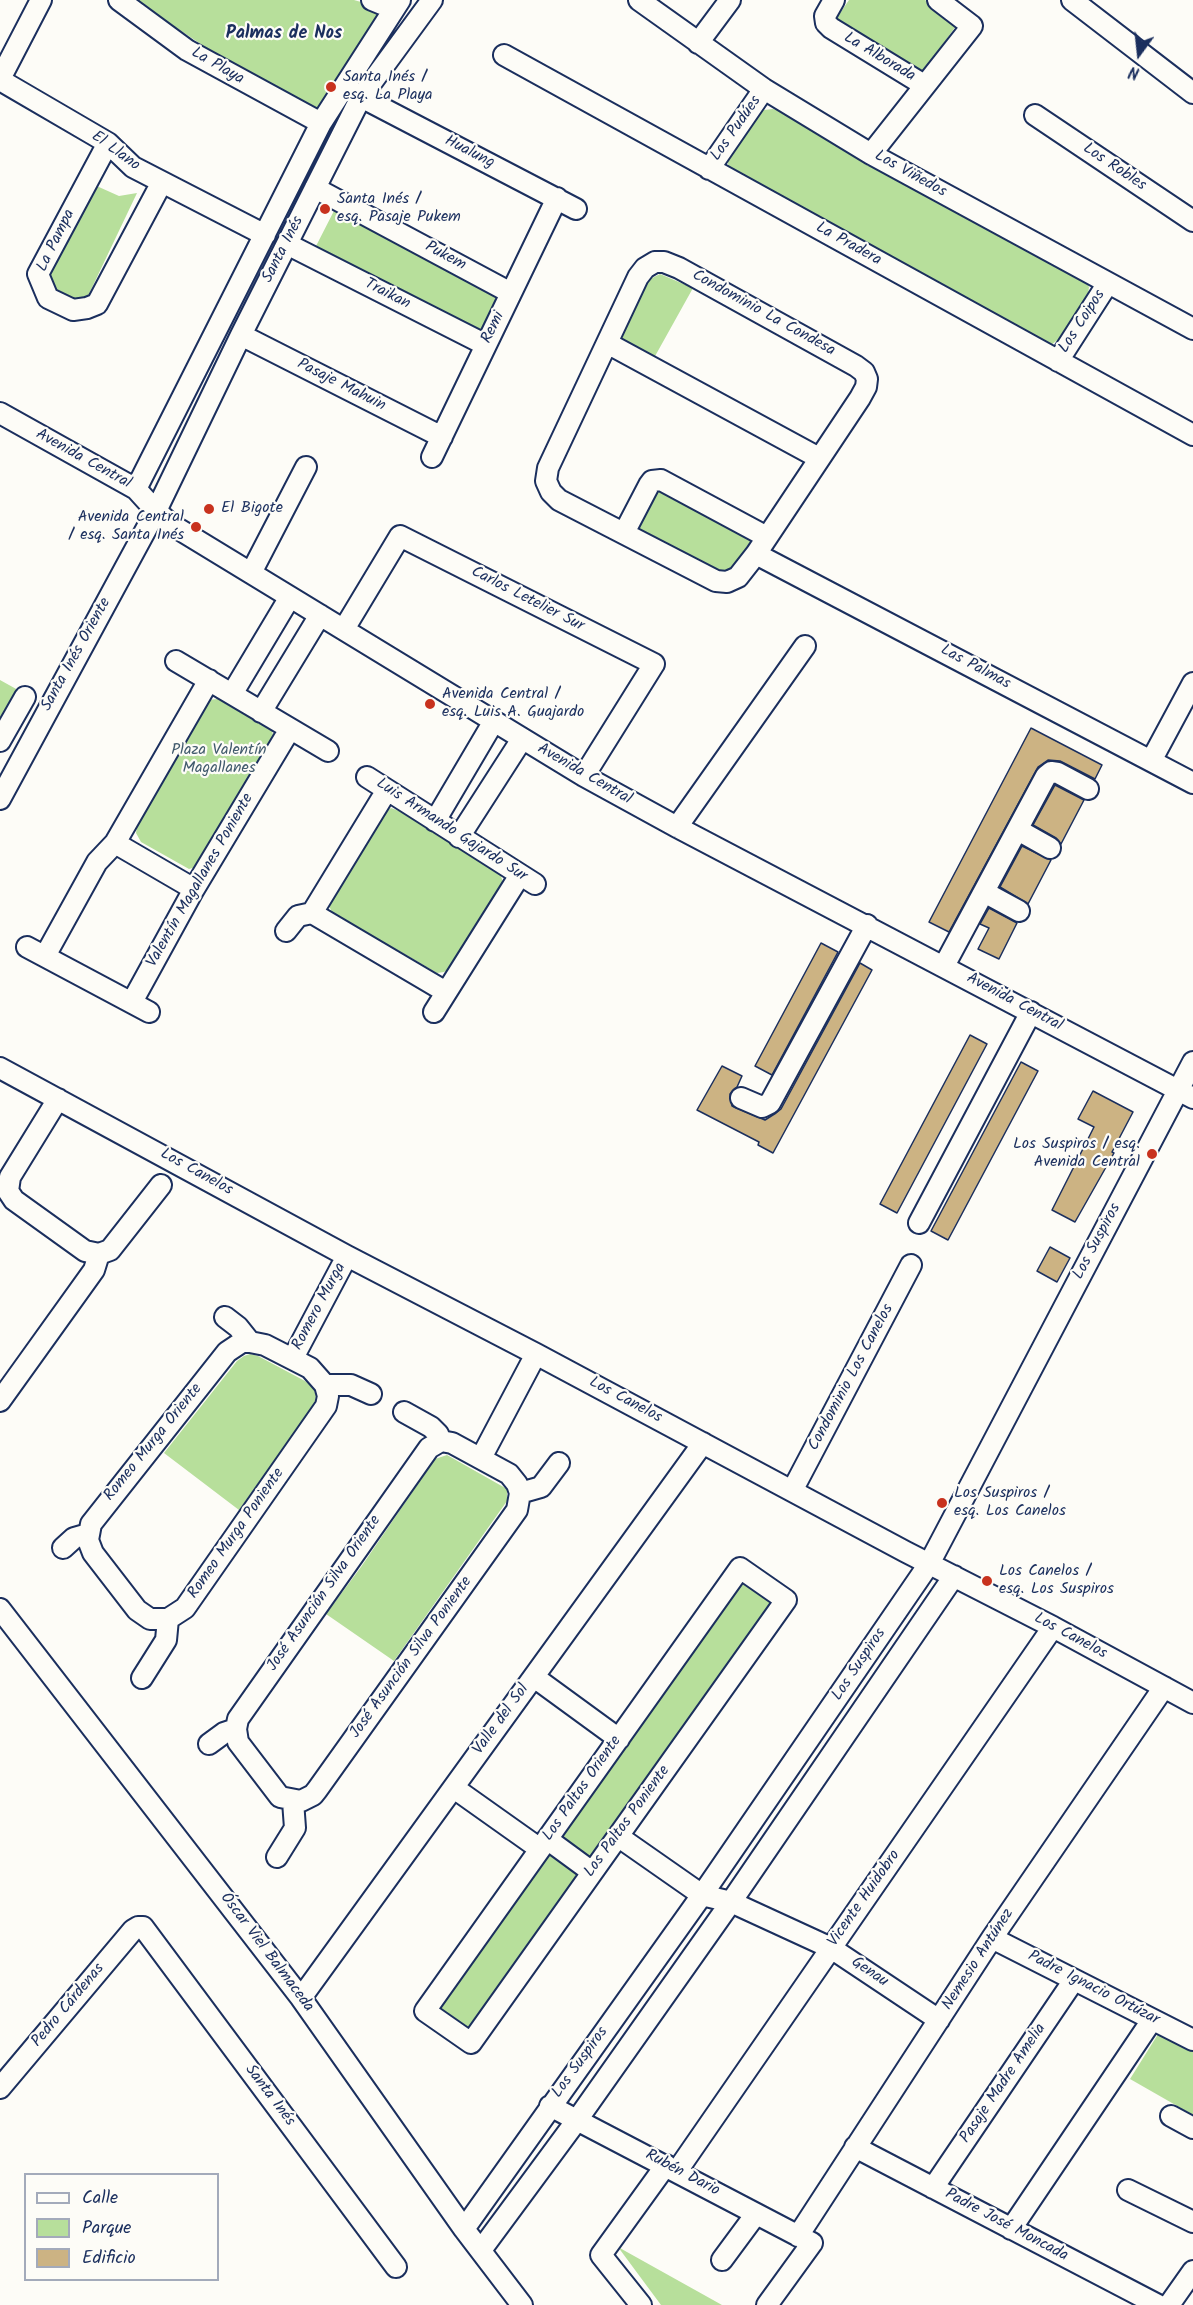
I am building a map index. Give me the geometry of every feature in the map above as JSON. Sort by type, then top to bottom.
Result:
[{"type":"street","points":[[0,80],[41,0]]},
{"type":"street","name":"La Playa","points":[[119,0],[195,55],[321,123]]},
{"type":"street","points":[[372,0],[397,5]]},
{"type":"street","name":"Santa Inés","points":[[156,511],[241,335],[362,97],[432,0]]},
{"type":"street","name":"Los Viñedos","points":[[639,0],[764,89],[871,153],[1193,329]]},
{"type":"street","points":[[698,43],[730,0]]},
{"type":"street","name":"La Alborada","points":[[834,0],[825,16],[826,23],[831,28],[924,86]]},
{"type":"street","name":"La Alborada","points":[[871,153],[972,26],[938,0]]},
{"type":"street","points":[[1072,0],[1193,93]]},
{"type":"street","name":"Santa Inés","points":[[135,489],[321,123],[397,5]]},
{"type":"street","name":"La Pradera","points":[[504,55],[1193,435]]},
{"type":"street","name":"El Llano","points":[[0,80],[108,143],[133,167],[265,235]]},
{"type":"street","name":"Los Pudúes","points":[[709,169],[764,89]]},
{"type":"street","name":"Hualung","points":[[362,97],[576,208]]},
{"type":"street","name":"Los Robles","points":[[1035,115],[1193,221]]},
{"type":"street","name":"La Pampa","points":[[108,143],[38,274],[48,298],[74,310],[97,304],[162,182]]},
{"type":"street","name":"Pukem","points":[[315,188],[511,293]]},
{"type":"street","name":"Remi","points":[[432,458],[557,198]]},
{"type":"street","name":"Traikan","points":[[287,244],[486,345]]},
{"type":"street","name":"Condominio La Condesa","points":[[659,261],[679,268],[864,372],[867,387],[819,458],[756,554],[738,577],[732,581],[722,582],[559,500],[551,492],[546,481],[548,468],[638,277],[645,268],[659,261]]},
{"type":"street","name":"Los Coipos","points":[[1058,361],[1108,283]]},
{"type":"street","name":"Pasaje Mahuin","points":[[241,335],[442,437]]},
{"type":"street","points":[[607,343],[819,458]]},
{"type":"street","name":"Avenida Central","points":[[0,413],[135,489],[172,525],[584,776],[1185,1094]]},
{"type":"street","points":[[251,573],[306,467]]},
{"type":"street","points":[[624,533],[649,485],[652,481],[661,480],[767,537]]},
{"type":"street","name":"Santa Inés Oriente","points":[[0,800],[156,511]]},
{"type":"street","name":"Carlos Letelier Sur","points":[[344,629],[400,536],[654,664],[584,776]]},
{"type":"street","name":"Las Palmas","points":[[756,554],[1193,783]]},
{"type":"street","points":[[232,694],[290,597]]},
{"type":"street","points":[[261,712],[320,615]]},
{"type":"street","points":[[677,827],[805,646]]},
{"type":"street","points":[[176,661],[328,751]]},
{"type":"street","points":[[45,956],[97,862],[115,843],[209,680]]},
{"type":"street","points":[[1151,761],[1193,683]]},
{"type":"street","points":[[25,697],[0,739],[25,751]]},
{"type":"street","points":[[435,821],[494,721]]},
{"type":"street","name":"Valentín Magallanes Poniente","points":[[132,1002],[194,889],[290,729]]},
{"type":"street","points":[[459,837],[522,739]]},
{"type":"street","points":[[944,966],[1048,774],[1058,773],[1088,789]]},
{"type":"street","name":"Luis Armando Gajardo Sur","points":[[367,777],[527,880],[446,992]]},
{"type":"street","points":[[312,913],[387,790]]},
{"type":"street","points":[[1018,830],[1050,848]]},
{"type":"street","points":[[115,843],[194,889]]},
{"type":"street","points":[[984,892],[1019,911]]},
{"type":"street","points":[[286,932],[298,916],[312,913],[446,992],[434,1012]]},
{"type":"street","points":[[741,1098],[762,1107],[770,1103],[867,925]]},
{"type":"street","points":[[27,947],[149,1012]]},
{"type":"street","points":[[919,1223],[1031,1012]]},
{"type":"street","name":"Los Suspiros","points":[[464,2229],[702,1895],[929,1564],[1185,1094],[1193,1062]]},
{"type":"street","name":"Los Canelos","points":[[0,1068],[347,1256],[1193,1703]]},
{"type":"street","points":[[57,1099],[10,1177],[4,1196],[14,1200],[78,1246],[92,1254],[99,1254]]},
{"type":"street","name":"Los Canelos","points":[[0,1401],[94,1270],[99,1254],[110,1250],[161,1185]]},
{"type":"street","name":"Romero Murga","points":[[293,1358],[347,1256]]},
{"type":"street","name":"Condominio Los Canelos","points":[[792,1491],[911,1265]]},
{"type":"street","points":[[225,1317],[238,1327],[250,1342],[265,1345],[293,1358],[316,1373],[325,1385],[351,1385],[371,1394]]},
{"type":"street","name":"Romeo Murga Oriente","points":[[88,1534],[93,1519],[227,1352],[237,1344],[250,1342]]},
{"type":"street","points":[[481,1458],[536,1354]]},
{"type":"street","name":"Romeo Murga Poniente","points":[[168,1619],[175,1617],[184,1608],[322,1414],[327,1402],[325,1385]]},
{"type":"street","points":[[404,1412],[430,1426],[436,1431],[441,1441],[448,1442],[481,1458],[509,1474],[517,1484],[520,1493],[541,1487],[559,1463]]},
{"type":"street","name":"José Asunción Silva Oriente","points":[[236,1729],[241,1714],[429,1448],[441,1441]]},
{"type":"street","name":"Valle del Sol","points":[[302,1998],[703,1443]]},
{"type":"street","name":"José Asunción Silva Poniente","points":[[293,1801],[305,1800],[317,1790],[515,1514],[520,1493]]},
{"type":"street","points":[[63,1548],[74,1538],[88,1534],[93,1554],[137,1610],[150,1619],[168,1619],[166,1640],[142,1678]]},
{"type":"street","name":"Los Paltos Poniente","points":[[471,2043],[786,1600],[740,1568]]},
{"type":"street","name":"Los Paltos Oriente","points":[[471,2043],[425,2011],[740,1568]]},
{"type":"street","name":"Los Suspiros","points":[[481,2250],[577,2120],[731,1902],[954,1576]]},
{"type":"street","name":"Óscar Viel Balmaceda","points":[[0,1609],[302,1998],[464,2229],[522,2305]]},
{"type":"street","name":"Vicente Huidobro","points":[[641,2305],[601,2255],[672,2168],[831,1948],[1053,1627]]},
{"type":"street","points":[[534,1677],[619,1739]]},
{"type":"street","name":"Nemesio Antúnez","points":[[767,2305],[855,2147],[992,1938],[1164,1687]]},
{"type":"street","points":[[209,1744],[220,1735],[236,1729],[238,1742],[275,1792],[280,1797],[293,1801],[295,1828],[277,1857]]},
{"type":"street","points":[[454,1788],[592,1872]]},
{"type":"street","points":[[619,1837],[702,1895]]},
{"type":"street","name":"Genau","points":[[702,1895],[731,1902],[831,1948],[939,2020]]},
{"type":"street","name":"Santa Inés","points":[[140,1926],[147,1931],[396,2267]]},
{"type":"street","name":"Pedro Cárdenas","points":[[0,2088],[133,1930],[140,1926]]},
{"type":"street","name":"Padre Ignacio Ortúzar","points":[[992,1938],[1193,2040]]},
{"type":"street","name":"Pasaje Madre Amelia","points":[[933,2188],[1074,1980]]},
{"type":"street","points":[[1011,2229],[1152,2019]]},
{"type":"street","name":"Rubén Dario","points":[[550,2106],[672,2168],[805,2240]]},
{"type":"street","points":[[1171,2116],[1193,2128]]},
{"type":"street","name":"Padre José Moncada","points":[[855,2147],[1158,2305]]},
{"type":"street","points":[[1128,2190],[1193,2222]]},
{"type":"street","points":[[722,2260],[756,2214]]},
{"type":"street","points":[[1180,2299],[1193,2271]]},
{"type":"green space","points":[[135,0],[354,0],[368,4],[380,14],[329,103],[315,108],[226,61]]},
{"type":"green space","points":[[849,0],[925,0],[958,23],[919,78],[836,19]]},
{"type":"green space","points":[[773,109],[784,112],[1084,279],[1089,287],[1088,295],[1060,338],[1046,349],[729,169],[727,159],[757,116],[764,110]]},
{"type":"green space","points":[[90,183],[119,196],[137,193],[87,298],[68,298],[53,294],[46,278]]},
{"type":"green space","points":[[337,205],[494,293],[498,301],[483,334],[314,250]]},
{"type":"green space","points":[[660,274],[693,288],[654,358],[619,341],[648,280]]},
{"type":"green space","points":[[657,486],[754,538],[736,567],[724,573],[717,572],[640,532],[639,520]]},
{"type":"green space","points":[[0,680],[18,690],[0,724]]},
{"type":"green space","name":"Plaza Valentín Magallanes","points":[[218,699],[272,731],[275,742],[200,866],[189,869],[141,842],[136,833],[138,821],[207,700]]},
{"type":"green space","points":[[391,808],[402,812],[472,856],[500,874],[502,879],[502,888],[450,969],[444,972],[437,973],[333,914],[329,906],[331,897],[382,814]]},
{"type":"green space","points":[[250,1354],[305,1381],[313,1387],[316,1396],[314,1405],[239,1510],[164,1453],[237,1361]]},
{"type":"green space","points":[[447,1455],[507,1489],[507,1501],[394,1661],[326,1614],[435,1459]]},
{"type":"green space","points":[[738,1579],[752,1581],[772,1596],[770,1612],[475,2029],[463,2031],[437,2008]]},
{"type":"green space","points":[[1160,2031],[1193,2048],[1193,2115],[1130,2079]]},
{"type":"green space","points":[[618,2247],[722,2305],[661,2305]]},
{"type":"building","points":[[1031,728],[1102,765],[1095,779],[1060,761],[1048,760],[1038,767],[949,932],[929,922]]},
{"type":"building","points":[[1055,785],[1084,800],[1061,844],[1056,838],[1033,825]]},
{"type":"building","points":[[1022,846],[1051,860],[1028,904],[1000,887]]},
{"type":"building","points":[[989,908],[1017,923],[999,959],[978,949],[989,928],[980,924]]},
{"type":"building","points":[[821,943],[838,952],[772,1075],[755,1066]]},
{"type":"building","points":[[860,963],[872,970],[773,1153],[758,1145],[759,1142],[697,1110],[722,1066],[742,1076],[737,1087],[730,1094],[732,1106],[765,1120],[781,1109]]},
{"type":"building","points":[[970,1035],[987,1044],[897,1213],[880,1204]]},
{"type":"building","points":[[1021,1062],[1038,1071],[948,1240],[931,1231]]},
{"type":"building","points":[[1093,1091],[1133,1112],[1112,1152],[1114,1153],[1075,1222],[1052,1210],[1094,1127],[1078,1119]]},
{"type":"building","points":[[1050,1247],[1070,1258],[1057,1282],[1037,1271]]},
{"type":"place","name":"Santa Inés / esq. La Playa","points":[[331,87]]},
{"type":"place","name":"Santa Inés / esq. Pasaje Pukem","points":[[325,209]]},
{"type":"place","name":"El Bigote","points":[[209,509]]},
{"type":"place","name":"Avenida Central / esq. Santa Inés","points":[[196,527]]},
{"type":"place","name":"Avenida Central / esq. Luis A. Guajardo","points":[[430,704]]},
{"type":"place","name":"Los Suspiros / esq. Avenida Central","points":[[1152,1154]]},
{"type":"place","name":"Los Suspiros / esq. Los Canelos","points":[[942,1503]]},
{"type":"place","name":"Los Canelos / esq. Los Suspiros","points":[[987,1581]]},
{"type":"district","name":"Palmas de Nos","points":[[284,35]]}]
